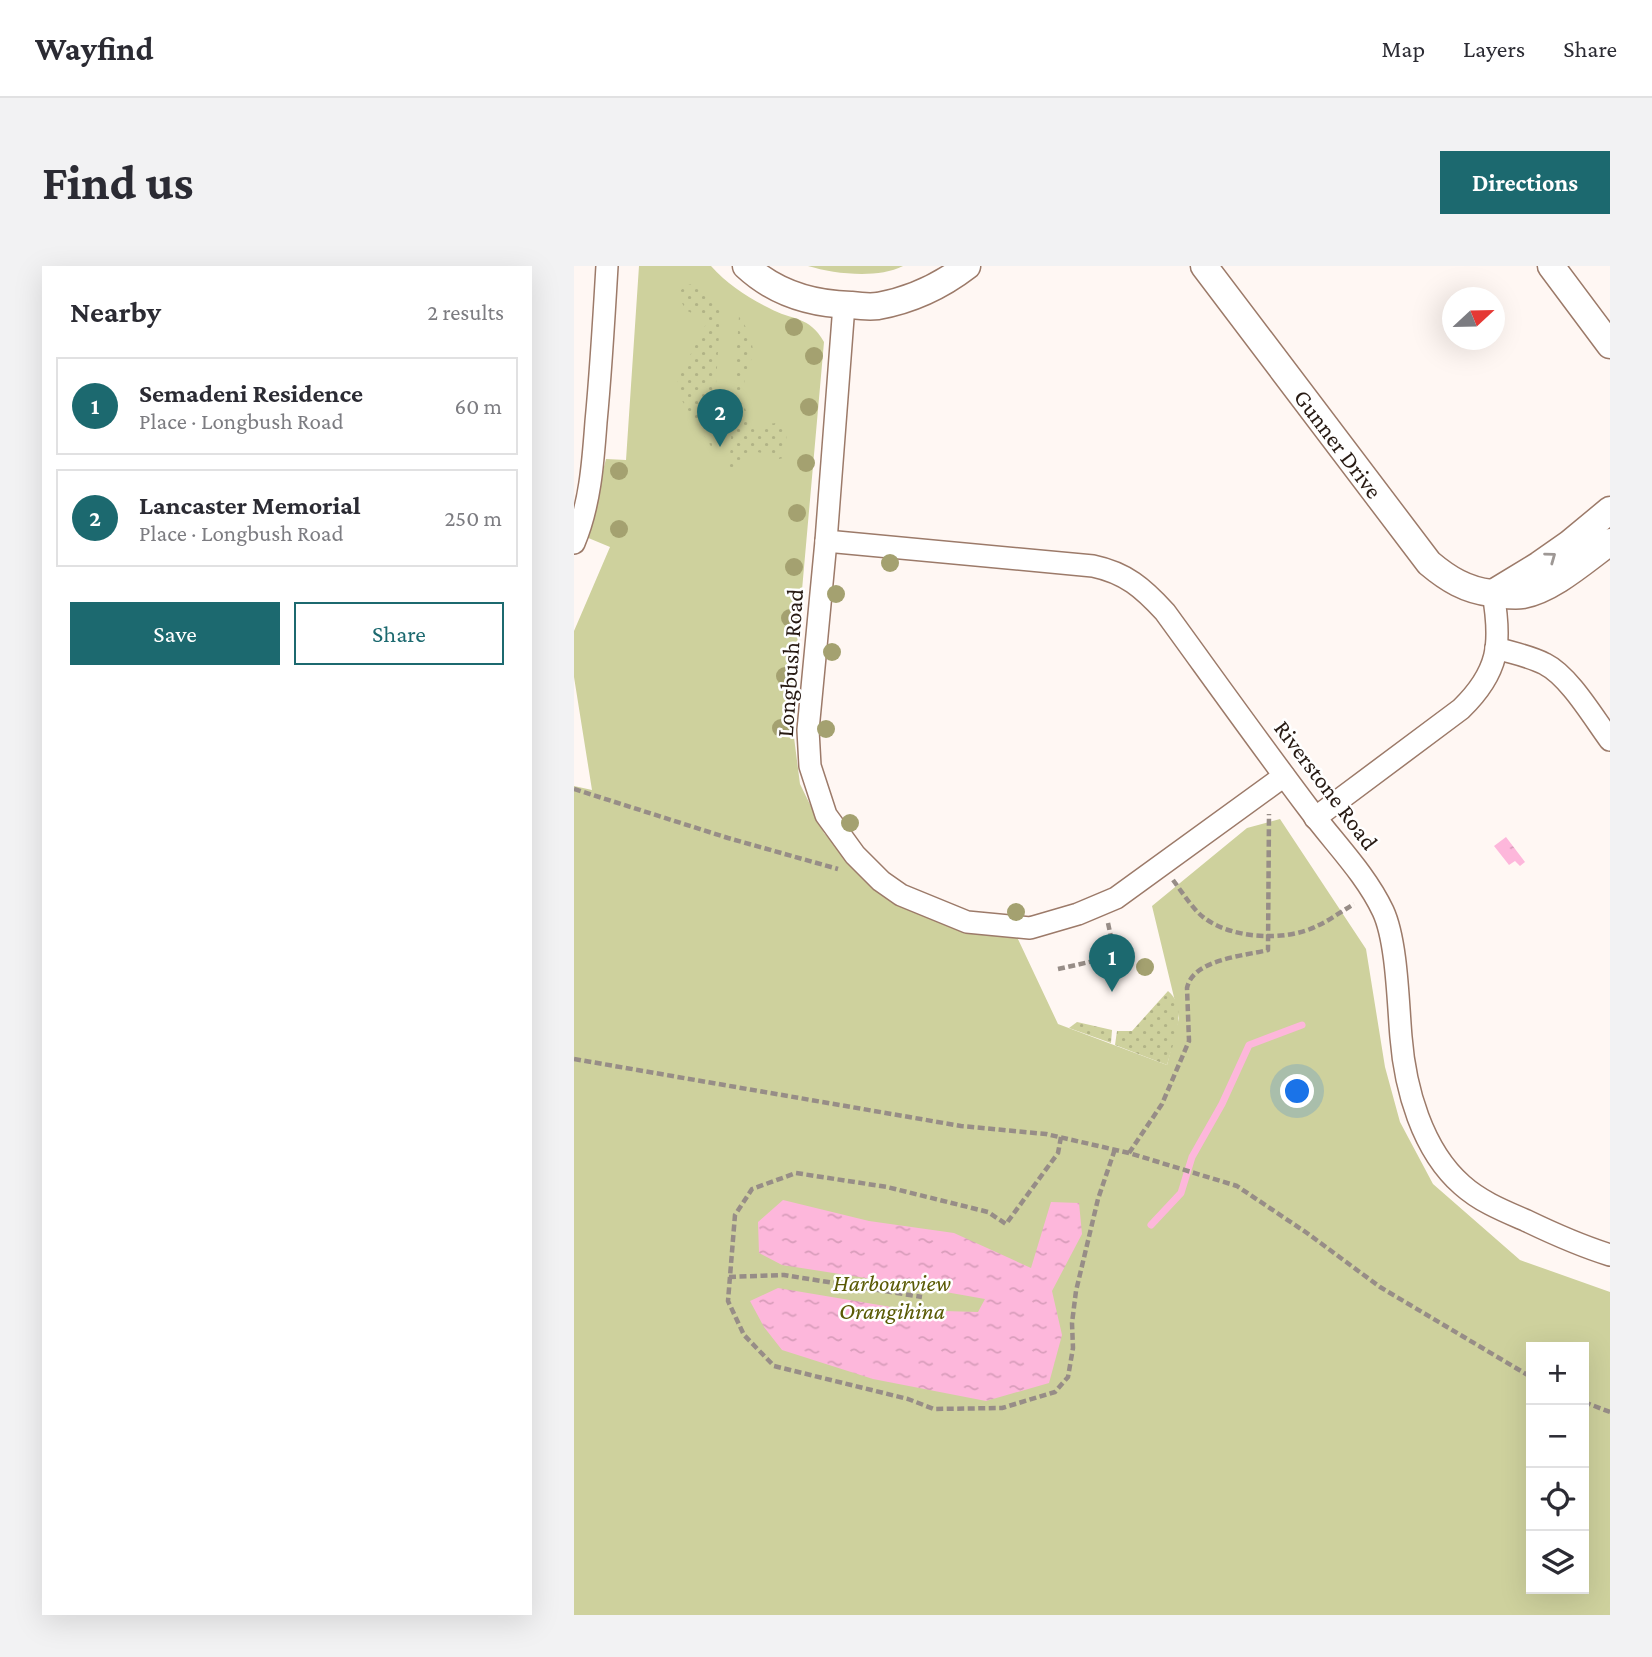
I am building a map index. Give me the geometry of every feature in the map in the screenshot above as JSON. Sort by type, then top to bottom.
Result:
[{"type":"street","points":[[574,543],[580,529],[582,486],[600,378],[607,266]]},
{"type":"street","points":[[746,266],[774,287],[795,297],[844,305],[876,306],[944,283],[967,266]]},
{"type":"street","name":"Gunner Drive","points":[[1204,266],[1429,563],[1454,582],[1479,592],[1521,596],[1536,592],[1561,578],[1610,542]]},
{"type":"street","points":[[1551,266],[1610,345]]},
{"type":"street","name":"Longbush Road","points":[[844,305],[808,730],[810,766],[826,815],[855,855],[881,881],[901,895],[967,922],[1030,928],[1078,914],[1116,898],[1284,776]]},
{"type":"street","points":[[1315,818],[1461,709],[1482,686],[1496,649],[1498,623],[1493,593],[1569,544],[1610,510]]},
{"type":"street","name":"Riverstone Road","points":[[826,541],[1093,566],[1111,570],[1149,594],[1165,612],[1315,818],[1364,879],[1385,915],[1391,940],[1407,1078],[1418,1116],[1431,1145],[1446,1168],[1462,1186],[1488,1203],[1551,1233],[1610,1255]]},
{"type":"street","points":[[1496,649],[1547,664],[1562,676],[1610,740]]},
{"type":"path","points":[[574,789],[728,838],[844,871]]},
{"type":"path","points":[[1129,1153],[1162,1104],[1189,1041],[1186,988],[1188,981],[1194,973],[1210,964],[1268,950],[1269,809]]},
{"type":"path","points":[[1172,879],[1202,916],[1241,934],[1268,936],[1298,932],[1315,927],[1354,904]]},
{"type":"path","points":[[1058,969],[1118,955],[1108,923]]},
{"type":"path","points":[[574,1059],[961,1126],[1046,1134],[1115,1149],[1237,1186],[1380,1287],[1526,1374]]},
{"type":"path","points":[[1061,1138],[1058,1153],[1006,1224],[988,1212],[887,1187],[796,1173],[752,1189],[735,1215],[729,1277],[728,1301],[744,1335],[775,1366],[908,1399],[934,1409],[1002,1408],[1055,1392],[1068,1377],[1073,1348],[1072,1323],[1076,1291],[1098,1199],[1115,1149]]},
{"type":"path","points":[[729,1277],[784,1275],[922,1297]]},
{"type":"path","points":[[1589,1404],[1610,1412]]},
{"type":"green space","name":"Harbourview Orangihina","points":[[639,266],[711,266],[745,295],[777,312],[806,323],[818,333],[824,342],[791,714],[800,784],[824,833],[869,885],[932,918],[989,935],[1017,937],[1058,1024],[1167,1065],[1179,1018],[1152,906],[1247,828],[1280,819],[1366,949],[1385,1067],[1400,1122],[1433,1184],[1520,1260],[1610,1292],[1610,1615],[574,1615],[574,786],[592,790],[574,677],[574,631],[610,547],[586,537],[606,459],[626,460]]},
{"type":"green space","points":[[808,266],[903,266],[881,273],[856,274]]},
{"type":"green space","points":[[693,284],[715,304],[721,303],[712,448],[681,399],[677,381],[706,324],[700,316],[686,310],[682,302],[681,290]]},
{"type":"green space","points":[[739,316],[749,333],[753,348],[744,384],[747,415],[756,426],[776,423],[787,429],[783,458],[775,460],[770,455],[757,452],[729,472]]},
{"type":"green space","points":[[1168,991],[1178,1007],[1178,1026],[1167,1065],[1115,1045],[1117,1031],[1132,1031]]},
{"type":"green space","points":[[1077,1022],[1112,1030],[1111,1043],[1069,1028]]},
{"type":"water","points":[[1506,837],[1525,862],[1520,866],[1515,861],[1509,865],[1494,846]]},
{"type":"water","points":[[783,1200],[869,1221],[954,1233],[1031,1268],[1051,1202],[1079,1203],[1082,1234],[1052,1291],[1062,1335],[1049,1383],[986,1401],[873,1379],[782,1350],[764,1327],[750,1301],[778,1288],[909,1310],[978,1312],[985,1299],[782,1265],[759,1253],[758,1222]]},
{"type":"waterway","points":[[1151,1225],[1181,1193],[1192,1157],[1222,1104],[1249,1045],[1302,1025]]},
{"type":"place","name":"Lancaster Memorial","points":[[720,447]]},
{"type":"place","name":"Semadeni Residence","points":[[1112,992]]}]
